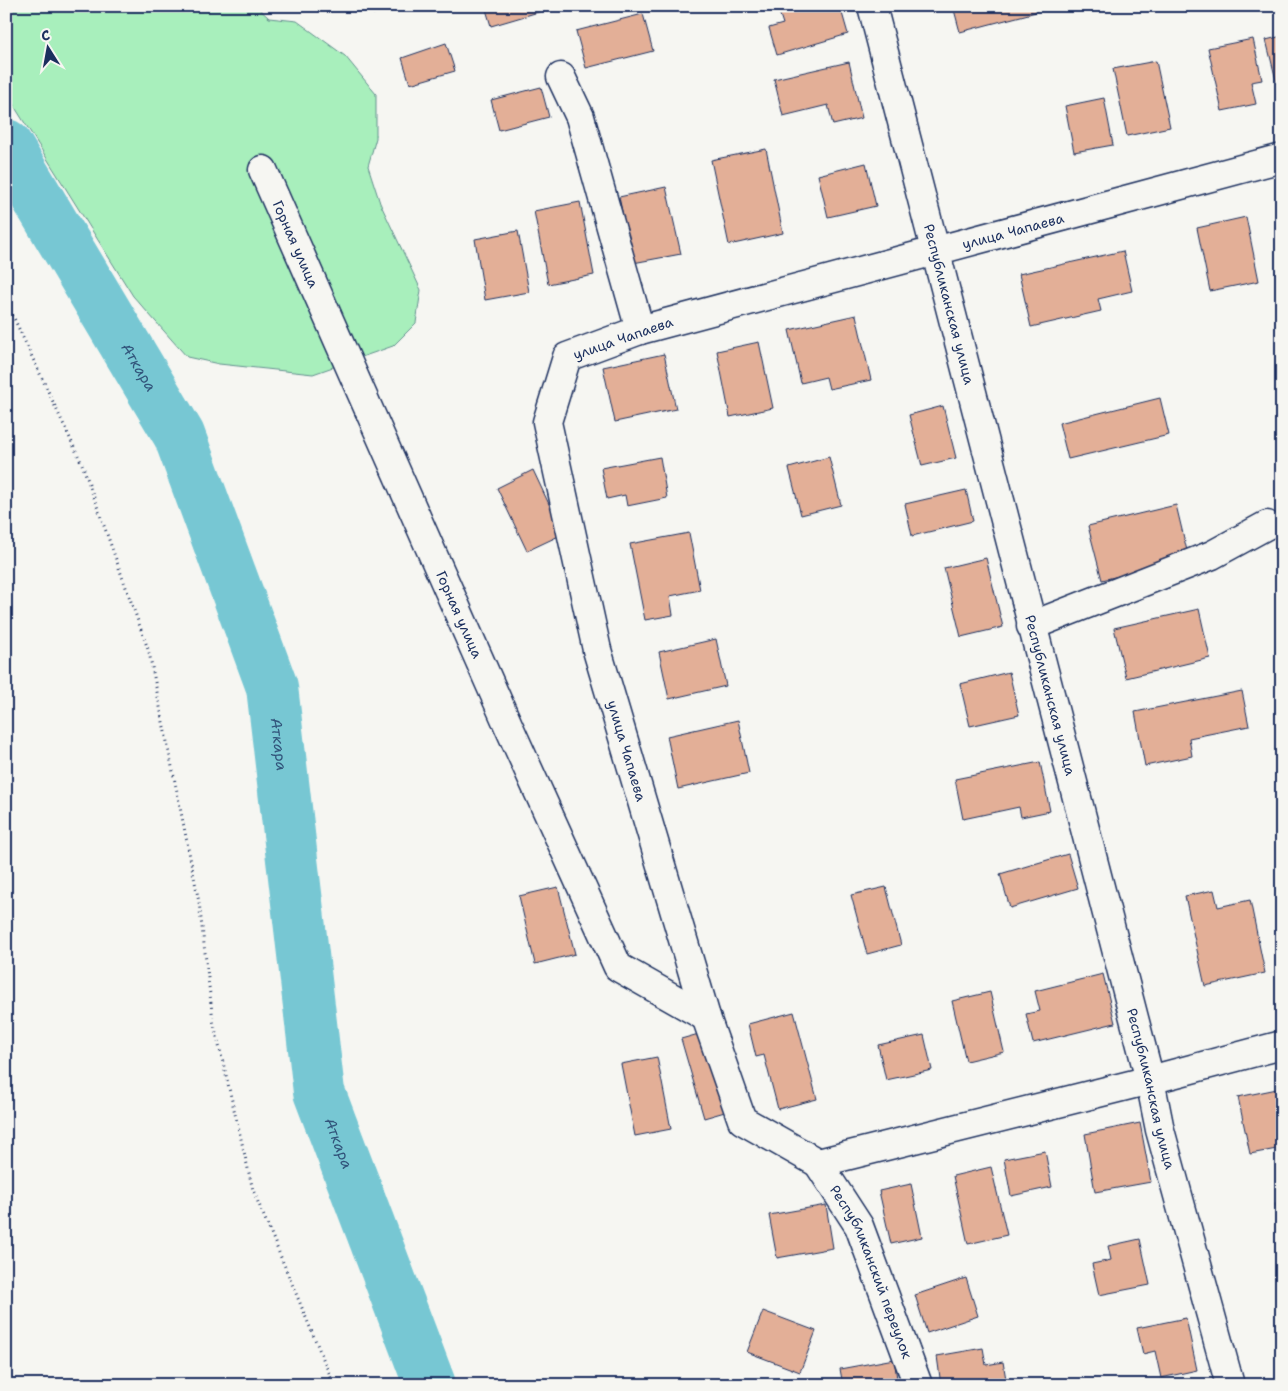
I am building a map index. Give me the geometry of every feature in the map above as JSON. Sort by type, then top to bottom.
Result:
[{"type":"street","name":"Республиканская улица","points":[[872,6],[1150,1080],[1160,1130],[1230,1385]]},
{"type":"street","points":[[561,77],[580,117],[640,330]]},
{"type":"street","name":"улица Чапаева","points":[[706,1017],[597,650],[547,422],[567,357],[640,330],[1282,158]]},
{"type":"street","name":"Горная улица","points":[[263,170],[509,727],[618,967],[706,1017]]},
{"type":"street","points":[[1031,626],[1212,555],[1267,525]]},
{"type":"street","points":[[706,1017],[742,1120],[818,1163],[1282,1045]]},
{"type":"street","name":"Республиканский переулок","points":[[818,1163],[859,1226],[918,1385]]},
{"type":"path","points":[[7,304],[82,464],[149,652],[199,902],[213,1020],[253,1190],[334,1385]]},
{"type":"green space","points":[[6,6],[256,6],[269,18],[297,21],[345,56],[376,94],[376,138],[368,166],[380,203],[421,290],[416,323],[393,346],[313,374],[219,364],[187,357],[133,296],[6,93]]},
{"type":"building","points":[[371,6],[401,6],[373,14]]},
{"type":"building","points":[[485,6],[552,6],[552,8],[491,26]]},
{"type":"building","points":[[777,6],[840,6],[848,34],[777,55],[769,28],[783,24]]},
{"type":"building","points":[[953,6],[1035,6],[1036,12],[960,32]]},
{"type":"building","points":[[643,14],[653,51],[586,68],[576,31]]},
{"type":"building","points":[[1282,36],[1282,96],[1280,96],[1266,40]]},
{"type":"building","points":[[1253,39],[1262,80],[1251,82],[1256,104],[1222,111],[1208,48]]},
{"type":"building","points":[[446,43],[455,71],[410,84],[402,58]]},
{"type":"building","points":[[1156,61],[1170,127],[1127,136],[1113,69]]},
{"type":"building","points":[[849,62],[862,118],[833,125],[828,105],[783,116],[774,79]]},
{"type":"building","points":[[541,87],[549,117],[499,130],[491,100]]},
{"type":"building","points":[[1104,98],[1113,145],[1074,152],[1065,106]]},
{"type":"building","points":[[766,149],[783,233],[729,245],[711,160]]},
{"type":"building","points":[[866,163],[876,206],[828,217],[818,175]]},
{"type":"building","points":[[666,187],[681,254],[633,263],[619,197]]},
{"type":"building","points":[[580,202],[594,275],[548,284],[534,211]]},
{"type":"building","points":[[1246,217],[1259,281],[1210,291],[1197,228]]},
{"type":"building","points":[[518,231],[529,292],[485,300],[475,239]]},
{"type":"building","points":[[1123,251],[1132,291],[1098,299],[1101,311],[1031,327],[1019,274]]},
{"type":"building","points":[[856,315],[871,380],[829,389],[826,377],[801,383],[789,330]]},
{"type":"building","points":[[759,342],[773,408],[730,417],[717,351]]},
{"type":"building","points":[[664,354],[676,409],[615,422],[603,367]]},
{"type":"building","points":[[1160,398],[1169,435],[1068,459],[1059,423]]},
{"type":"building","points":[[943,406],[956,458],[922,466],[909,415]]},
{"type":"building","points":[[660,457],[667,498],[627,506],[625,495],[607,499],[601,468]]},
{"type":"building","points":[[829,457],[841,505],[801,515],[789,468]]},
{"type":"building","points":[[533,470],[563,534],[527,551],[497,488]]},
{"type":"building","points":[[966,490],[973,521],[912,536],[905,504]]},
{"type":"building","points":[[1176,505],[1189,559],[1102,580],[1088,526]]},
{"type":"building","points":[[689,533],[700,590],[670,596],[673,615],[645,620],[630,544]]},
{"type":"building","points":[[986,558],[1003,627],[961,637],[944,568]]},
{"type":"building","points":[[1199,609],[1210,658],[1126,678],[1114,628]]},
{"type":"building","points":[[716,639],[726,686],[669,699],[659,652]]},
{"type":"building","points":[[1009,672],[1019,715],[970,726],[960,684]]},
{"type":"building","points":[[1242,691],[1249,726],[1189,738],[1192,756],[1145,766],[1135,712]]},
{"type":"building","points":[[738,720],[749,773],[678,789],[667,736]]},
{"type":"building","points":[[1040,762],[1050,811],[1021,817],[1019,807],[963,819],[955,779]]},
{"type":"building","points":[[1068,854],[1078,888],[1010,908],[1000,874]]},
{"type":"building","points":[[558,887],[575,954],[535,964],[519,896]]},
{"type":"building","points":[[886,887],[901,945],[867,954],[851,895]]},
{"type":"building","points":[[1282,889],[1282,912],[1277,890]]},
{"type":"building","points":[[1214,890],[1218,907],[1250,900],[1265,973],[1205,986],[1185,896]]},
{"type":"building","points":[[1103,974],[1115,1023],[1033,1043],[1026,1014],[1040,1011],[1035,991]]},
{"type":"building","points":[[990,992],[1004,1052],[966,1061],[952,1001]]},
{"type":"building","points":[[794,1012],[817,1099],[778,1109],[764,1055],[756,1057],[748,1024]]},
{"type":"building","points":[[720,1028],[742,1107],[704,1118],[681,1039]]},
{"type":"building","points":[[924,1035],[932,1070],[886,1080],[878,1045]]},
{"type":"building","points":[[657,1057],[671,1129],[635,1136],[621,1064]]},
{"type":"building","points":[[1282,1088],[1282,1148],[1250,1154],[1238,1097]]},
{"type":"building","points":[[1140,1123],[1151,1182],[1095,1192],[1085,1134]]},
{"type":"building","points":[[1045,1151],[1052,1187],[1011,1196],[1004,1159]]},
{"type":"building","points":[[991,1167],[1007,1235],[968,1244],[953,1176]]},
{"type":"building","points":[[911,1184],[922,1237],[891,1244],[879,1191]]},
{"type":"building","points":[[1282,1202],[1282,1232],[1275,1203]]},
{"type":"building","points":[[826,1205],[833,1248],[777,1258],[769,1215]]},
{"type":"building","points":[[1140,1239],[1150,1285],[1099,1295],[1092,1264],[1111,1260],[1108,1246]]},
{"type":"building","points":[[966,1278],[978,1316],[927,1333],[915,1295]]},
{"type":"building","points":[[763,1311],[816,1331],[800,1372],[747,1352]]},
{"type":"building","points":[[1186,1318],[1197,1370],[1161,1378],[1155,1351],[1143,1354],[1137,1328]]},
{"type":"building","points":[[983,1348],[986,1365],[1003,1362],[1007,1385],[941,1385],[937,1356]]},
{"type":"building","points":[[894,1359],[898,1385],[843,1385],[840,1369]]},
{"type":"waterway","name":"Аткара","points":[[6,145],[179,435],[272,687],[319,1092],[430,1385]]}]
